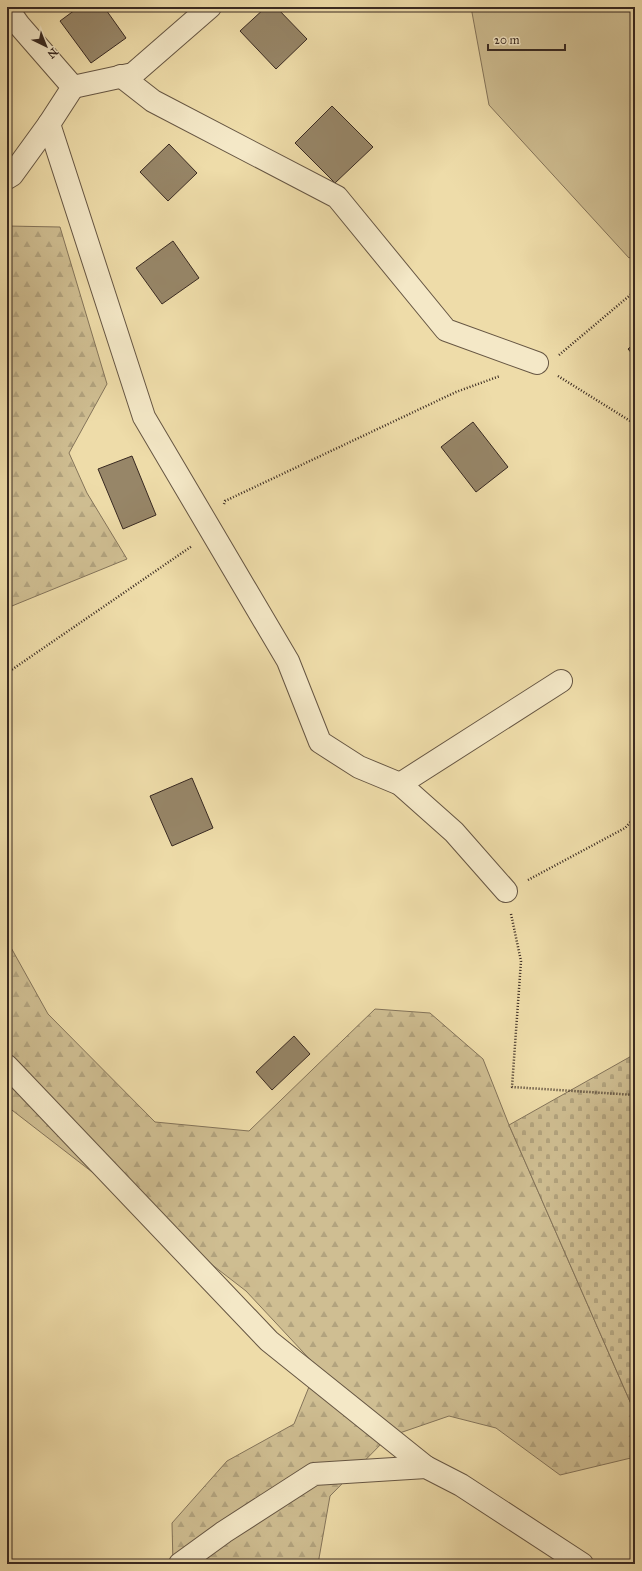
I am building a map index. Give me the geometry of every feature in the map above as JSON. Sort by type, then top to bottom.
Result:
[{"type":"street","points":[[7,178],[12,175],[49,124],[73,87],[133,74],[210,7]]},
{"type":"street","points":[[7,8],[19,25],[73,87]]},
{"type":"street","points":[[121,76],[153,101],[337,197],[446,330],[537,363]]},
{"type":"street","points":[[49,124],[144,417],[288,661],[320,742],[359,767],[400,784],[454,832],[506,892]]},
{"type":"street","points":[[400,784],[560,681]]},
{"type":"street","points":[[7,1066],[269,1341],[426,1467],[461,1485],[582,1564]]},
{"type":"street","points":[[180,1564],[224,1532],[314,1474],[426,1467]]},
{"type":"path","points":[[7,673],[212,532],[226,501],[456,392],[558,356],[635,291]]},
{"type":"path","points":[[537,363],[635,424]]},
{"type":"path","points":[[635,817],[625,828],[506,892],[521,961],[512,1087],[635,1095]]},
{"type":"green space","points":[[471,7],[635,7],[635,255],[629,258],[489,105]]},
{"type":"green space","points":[[7,226],[60,227],[107,384],[69,453],[87,493],[127,559],[7,608]]},
{"type":"green space","points":[[9,944],[48,1014],[155,1122],[249,1131],[375,1009],[430,1013],[483,1059],[509,1125],[635,1413],[635,1457],[560,1475],[496,1428],[449,1416],[388,1437],[330,1496],[318,1564],[173,1564],[172,1523],[227,1461],[294,1424],[317,1367],[246,1291],[8,1107],[7,948]]},
{"type":"green space","points":[[635,1054],[635,1413],[509,1125]]},
{"type":"building","points":[[79,7],[104,7],[126,38],[91,63],[60,21]]},
{"type":"building","points":[[266,7],[276,7],[307,39],[276,69],[240,31]]},
{"type":"building","points":[[332,106],[373,147],[335,183],[295,143]]},
{"type":"building","points":[[169,144],[197,173],[168,201],[140,172]]},
{"type":"building","points":[[173,241],[199,278],[162,304],[136,268]]},
{"type":"building","points":[[635,343],[635,357],[628,349]]},
{"type":"building","points":[[473,422],[508,467],[476,492],[441,447]]},
{"type":"building","points":[[132,456],[156,515],[123,529],[98,469]]},
{"type":"building","points":[[192,778],[213,828],[172,846],[150,796]]},
{"type":"building","points":[[294,1036],[310,1054],[272,1090],[256,1072]]}]
